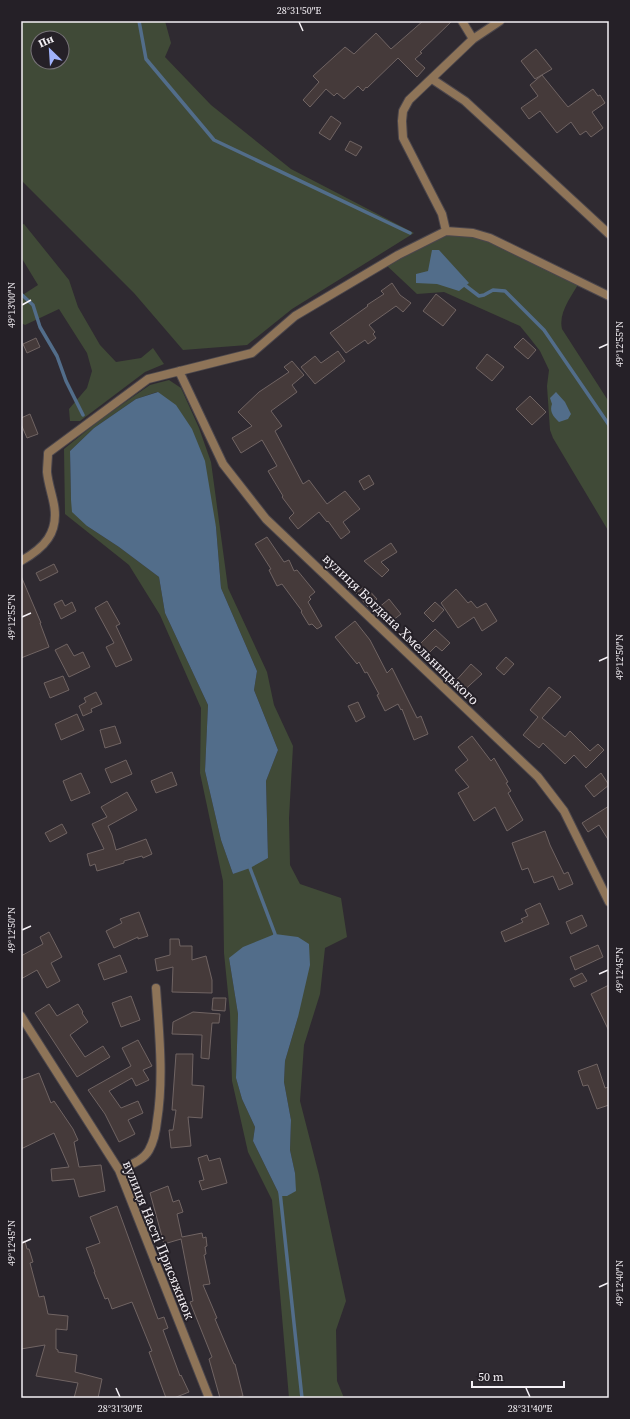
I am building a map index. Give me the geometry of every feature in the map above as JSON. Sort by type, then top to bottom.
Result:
[{"type":"street","points":[[462,21],[473,39]]},
{"type":"street","points":[[446,231],[442,214],[404,138],[402,127],[403,111],[409,100],[473,39],[500,21]]},
{"type":"street","points":[[432,79],[465,101],[609,234]]},
{"type":"street","points":[[21,561],[36,552],[48,540],[55,526],[54,507],[47,472],[48,454],[148,379],[252,353],[296,316],[398,255],[446,231],[473,233],[490,238],[609,296]]},
{"type":"street","name":"вулиця Богдана Хмельницького","points":[[179,371],[223,464],[266,519],[538,777],[564,811],[609,902]]},
{"type":"street","points":[[119,1170],[138,1161],[149,1151],[155,1135],[159,1106],[161,1051],[156,988]]},
{"type":"street","name":"вулиця Насті Присяжнюк","points":[[21,1016],[119,1170],[210,1398]]},
{"type":"green space","points":[[21,21],[165,21],[171,43],[165,57],[211,105],[291,169],[414,233],[292,309],[247,345],[183,350],[134,293],[21,180]]},
{"type":"green space","points":[[24,224],[69,280],[78,307],[100,345],[116,362],[141,358],[153,348],[164,364],[145,372],[80,421],[70,421],[69,409],[87,388],[92,371],[87,353],[59,309],[25,325],[21,323],[21,296],[38,285],[21,257],[21,225]]},
{"type":"green space","points":[[446,231],[473,233],[580,281],[564,310],[561,323],[562,329],[609,402],[609,532],[553,438],[550,430],[547,386],[549,370],[540,351],[520,326],[444,292],[417,294],[384,263]]},
{"type":"green space","points":[[169,380],[181,388],[199,428],[211,462],[228,588],[267,672],[274,705],[293,746],[289,818],[290,865],[300,884],[341,898],[347,937],[325,948],[320,994],[304,1045],[300,1101],[319,1175],[346,1301],[336,1330],[337,1381],[344,1398],[289,1398],[272,1200],[248,1152],[232,1081],[230,1013],[224,953],[223,881],[200,773],[201,708],[160,615],[129,565],[65,514],[64,449],[101,419],[150,385]],"holes":[[[157,392],[216,527],[221,588],[257,671],[254,690],[278,750],[266,781],[268,858],[233,874],[221,840],[205,771],[208,705],[165,613],[159,577],[119,547],[87,526],[71,500],[70,451],[94,428],[136,399]],[[229,958],[298,1017],[285,1061],[284,1082],[291,1120],[290,1150],[295,1173],[280,1196],[253,1141],[255,1127],[242,1099],[236,1078],[238,1014]]]},
{"type":"water","points":[[432,250],[439,250],[469,283],[459,291],[437,284],[416,283],[416,274],[428,271]]},
{"type":"water","points":[[158,392],[176,405],[192,429],[205,461],[216,527],[221,588],[257,671],[254,690],[278,750],[266,781],[268,858],[250,868],[233,874],[221,840],[205,771],[208,705],[165,613],[159,577],[119,547],[87,526],[72,512],[70,451],[94,428],[136,399]]},
{"type":"water","points":[[556,392],[565,402],[571,414],[568,419],[559,422],[551,409],[552,404],[550,398]]},
{"type":"water","points":[[275,934],[298,937],[309,944],[310,965],[298,1017],[285,1061],[284,1082],[291,1120],[290,1150],[295,1173],[296,1191],[287,1196],[280,1196],[253,1141],[255,1127],[242,1099],[236,1078],[238,1014],[229,958],[243,947]]},
{"type":"building","points":[[423,21],[452,21],[420,52],[422,53],[415,59],[425,68],[417,77],[398,58],[363,91],[358,86],[344,99],[337,93],[334,96],[326,89],[310,107],[303,100],[319,82],[313,76],[345,47],[354,54],[376,33],[391,49]]},
{"type":"building","points":[[536,49],[552,69],[535,79],[521,61]]},
{"type":"building","points":[[542,75],[568,107],[593,89],[598,96],[600,95],[605,103],[592,112],[603,128],[591,137],[586,131],[580,135],[571,122],[557,133],[540,111],[529,119],[521,108],[538,96],[530,85]]},
{"type":"building","points":[[331,116],[341,123],[330,140],[319,133]]},
{"type":"building","points":[[350,141],[362,147],[356,156],[345,150]]},
{"type":"building","points":[[392,283],[400,295],[411,303],[403,312],[396,306],[369,325],[375,332],[373,334],[376,338],[368,344],[365,340],[346,353],[330,333],[384,294],[381,291]]},
{"type":"building","points":[[436,294],[456,310],[443,326],[423,311]]},
{"type":"building","points":[[36,338],[40,347],[27,353],[23,344]]},
{"type":"building","points":[[523,338],[536,350],[528,359],[514,347]]},
{"type":"building","points":[[338,351],[345,361],[315,384],[301,367],[315,356],[321,363]]},
{"type":"building","points":[[487,354],[504,367],[492,381],[476,368]]},
{"type":"building","points":[[292,361],[304,375],[292,385],[297,392],[271,411],[282,426],[275,431],[303,484],[309,480],[327,504],[345,491],[360,509],[343,522],[350,532],[341,539],[328,521],[327,522],[319,512],[298,529],[289,518],[294,513],[282,497],[283,496],[268,471],[277,466],[262,440],[241,453],[232,438],[252,426],[238,412],[259,392],[289,372],[284,367]]},
{"type":"building","points":[[530,396],[546,412],[532,425],[516,409]]},
{"type":"building","points":[[30,414],[38,434],[27,438],[21,424],[21,418]]},
{"type":"building","points":[[369,475],[374,484],[364,490],[359,481]]},
{"type":"building","points":[[267,537],[284,562],[289,560],[294,571],[297,570],[315,592],[309,597],[311,599],[308,602],[322,626],[317,629],[312,624],[309,625],[301,612],[302,611],[282,584],[277,586],[269,570],[271,569],[255,544]]},
{"type":"building","points":[[391,543],[397,552],[381,562],[389,570],[382,577],[364,561]]},
{"type":"building","points":[[54,564],[58,572],[40,581],[36,573]]},
{"type":"building","points":[[21,576],[41,623],[49,647],[21,658]]},
{"type":"building","points":[[365,586],[377,599],[368,607],[356,593]]},
{"type":"building","points":[[456,589],[468,603],[471,601],[477,608],[486,603],[497,621],[482,631],[474,617],[458,628],[441,603]]},
{"type":"building","points":[[389,599],[401,614],[388,624],[377,609]]},
{"type":"building","points":[[62,600],[65,606],[72,602],[76,611],[61,619],[54,604]]},
{"type":"building","points":[[107,601],[120,624],[116,626],[132,660],[116,667],[106,647],[114,643],[95,608]]},
{"type":"building","points":[[435,602],[444,610],[433,622],[424,613]]},
{"type":"building","points":[[355,621],[370,640],[387,673],[392,668],[417,718],[421,716],[428,734],[414,740],[402,709],[401,710],[398,704],[385,711],[377,695],[379,694],[367,672],[365,673],[359,662],[357,664],[335,637]]},
{"type":"building","points":[[435,629],[450,643],[442,651],[436,646],[428,654],[419,645]]},
{"type":"building","points":[[67,644],[74,656],[83,652],[90,667],[69,677],[55,650]]},
{"type":"building","points":[[506,657],[514,664],[504,675],[496,668]]},
{"type":"building","points":[[471,664],[482,674],[460,694],[452,685]]},
{"type":"building","points":[[63,676],[69,690],[50,698],[44,683]]},
{"type":"building","points":[[549,687],[561,697],[542,718],[565,737],[570,731],[590,751],[598,744],[604,750],[586,768],[574,755],[565,764],[543,743],[539,748],[523,735],[538,717],[530,710]]},
{"type":"building","points":[[96,692],[102,704],[91,709],[92,712],[83,716],[79,706],[86,702],[84,698]]},
{"type":"building","points":[[358,702],[365,717],[356,722],[348,706]]},
{"type":"building","points":[[77,714],[84,730],[61,740],[55,724]]},
{"type":"building","points":[[115,726],[121,743],[105,748],[100,730]]},
{"type":"building","points":[[472,736],[491,761],[494,758],[508,782],[506,783],[511,791],[508,793],[523,820],[507,831],[495,807],[474,821],[458,793],[469,787],[455,770],[468,760],[458,747]]},
{"type":"building","points":[[126,760],[132,774],[111,783],[105,769]]},
{"type":"building","points":[[172,772],[177,785],[156,793],[151,781]]},
{"type":"building","points":[[81,773],[90,793],[71,801],[63,781]]},
{"type":"building","points":[[601,773],[609,785],[594,797],[585,786]]},
{"type":"building","points":[[127,792],[137,810],[108,826],[116,850],[146,839],[152,854],[143,858],[142,856],[124,861],[124,863],[97,871],[95,864],[90,866],[87,854],[104,849],[92,824],[107,817],[101,807]]},
{"type":"building","points":[[609,806],[609,841],[599,825],[588,832],[582,823]]},
{"type":"building","points":[[62,824],[67,833],[50,842],[45,833]]},
{"type":"building","points":[[545,831],[564,874],[568,872],[573,884],[559,890],[553,876],[534,883],[528,868],[522,870],[512,843]]},
{"type":"building","points":[[540,903],[549,924],[505,942],[501,932],[523,922],[521,919],[528,916],[525,910]]},
{"type":"building","points":[[139,912],[148,936],[138,939],[138,937],[114,948],[106,931],[122,923],[120,919]]},
{"type":"building","points":[[582,915],[587,926],[571,934],[566,922]]},
{"type":"building","points":[[49,932],[62,957],[51,963],[60,981],[47,988],[37,970],[21,979],[21,956],[43,944],[40,937]]},
{"type":"building","points":[[170,939],[179,939],[180,946],[192,946],[192,960],[206,956],[212,980],[212,993],[172,992],[173,967],[157,971],[155,959],[170,955]]},
{"type":"building","points":[[598,945],[603,957],[575,970],[570,957]]},
{"type":"building","points":[[120,955],[127,972],[104,980],[98,964]]},
{"type":"building","points":[[582,973],[587,981],[574,987],[570,979]]},
{"type":"building","points":[[609,985],[609,1031],[591,994]]},
{"type":"building","points":[[131,996],[140,1020],[121,1027],[112,1003]]},
{"type":"building","points":[[213,998],[226,998],[225,1011],[212,1010]]},
{"type":"building","points":[[49,1004],[57,1016],[78,1004],[88,1022],[70,1035],[85,1057],[103,1046],[110,1057],[77,1077],[35,1013]]},
{"type":"building","points":[[193,1012],[220,1014],[219,1023],[212,1023],[209,1059],[201,1058],[202,1035],[172,1034],[173,1022]]},
{"type":"building","points":[[138,1040],[152,1066],[143,1070],[149,1080],[136,1086],[132,1078],[109,1091],[121,1108],[138,1101],[143,1113],[128,1120],[135,1134],[119,1142],[105,1114],[88,1090],[131,1066],[122,1048]]},
{"type":"building","points":[[176,1054],[193,1054],[192,1085],[204,1086],[202,1118],[188,1117],[191,1146],[171,1148],[169,1130],[173,1130],[176,1110],[172,1110]]},
{"type":"building","points":[[597,1064],[605,1088],[609,1087],[609,1105],[597,1109],[588,1085],[583,1086],[578,1071]]},
{"type":"building","points":[[39,1073],[51,1103],[54,1101],[73,1129],[78,1140],[74,1142],[79,1167],[101,1165],[105,1191],[79,1197],[74,1179],[52,1181],[51,1169],[69,1167],[54,1133],[21,1149],[21,1080]]},
{"type":"building","points":[[207,1155],[209,1161],[220,1158],[227,1183],[202,1190],[199,1181],[204,1180],[198,1158]]},
{"type":"building","points":[[168,1186],[173,1202],[179,1200],[183,1212],[177,1214],[182,1237],[202,1233],[203,1238],[206,1237],[207,1246],[205,1247],[206,1254],[204,1255],[210,1284],[203,1285],[217,1318],[215,1319],[235,1364],[243,1396],[236,1398],[220,1398],[209,1359],[212,1357],[190,1302],[193,1301],[181,1239],[164,1244],[150,1193]]},
{"type":"building","points":[[117,1206],[158,1319],[164,1317],[168,1328],[163,1330],[180,1376],[181,1375],[189,1392],[174,1398],[166,1398],[149,1352],[152,1351],[132,1302],[112,1309],[108,1298],[105,1299],[86,1248],[100,1243],[90,1217]]},
{"type":"building","points":[[25,1241],[33,1262],[30,1263],[39,1297],[44,1296],[48,1314],[68,1316],[67,1330],[56,1329],[56,1349],[58,1352],[77,1355],[75,1372],[102,1379],[98,1398],[74,1398],[78,1383],[36,1376],[45,1345],[21,1349],[21,1242]]},
{"type":"waterway","points":[[139,21],[146,59],[214,140],[410,233]]},
{"type":"waterway","points":[[462,283],[479,296],[493,290],[505,291],[544,330],[609,425]]},
{"type":"waterway","points":[[21,294],[33,305],[40,327],[57,356],[66,381],[83,415]]},
{"type":"waterway","points":[[250,865],[275,934],[274,938]]},
{"type":"waterway","points":[[280,1192],[302,1398]]}]
